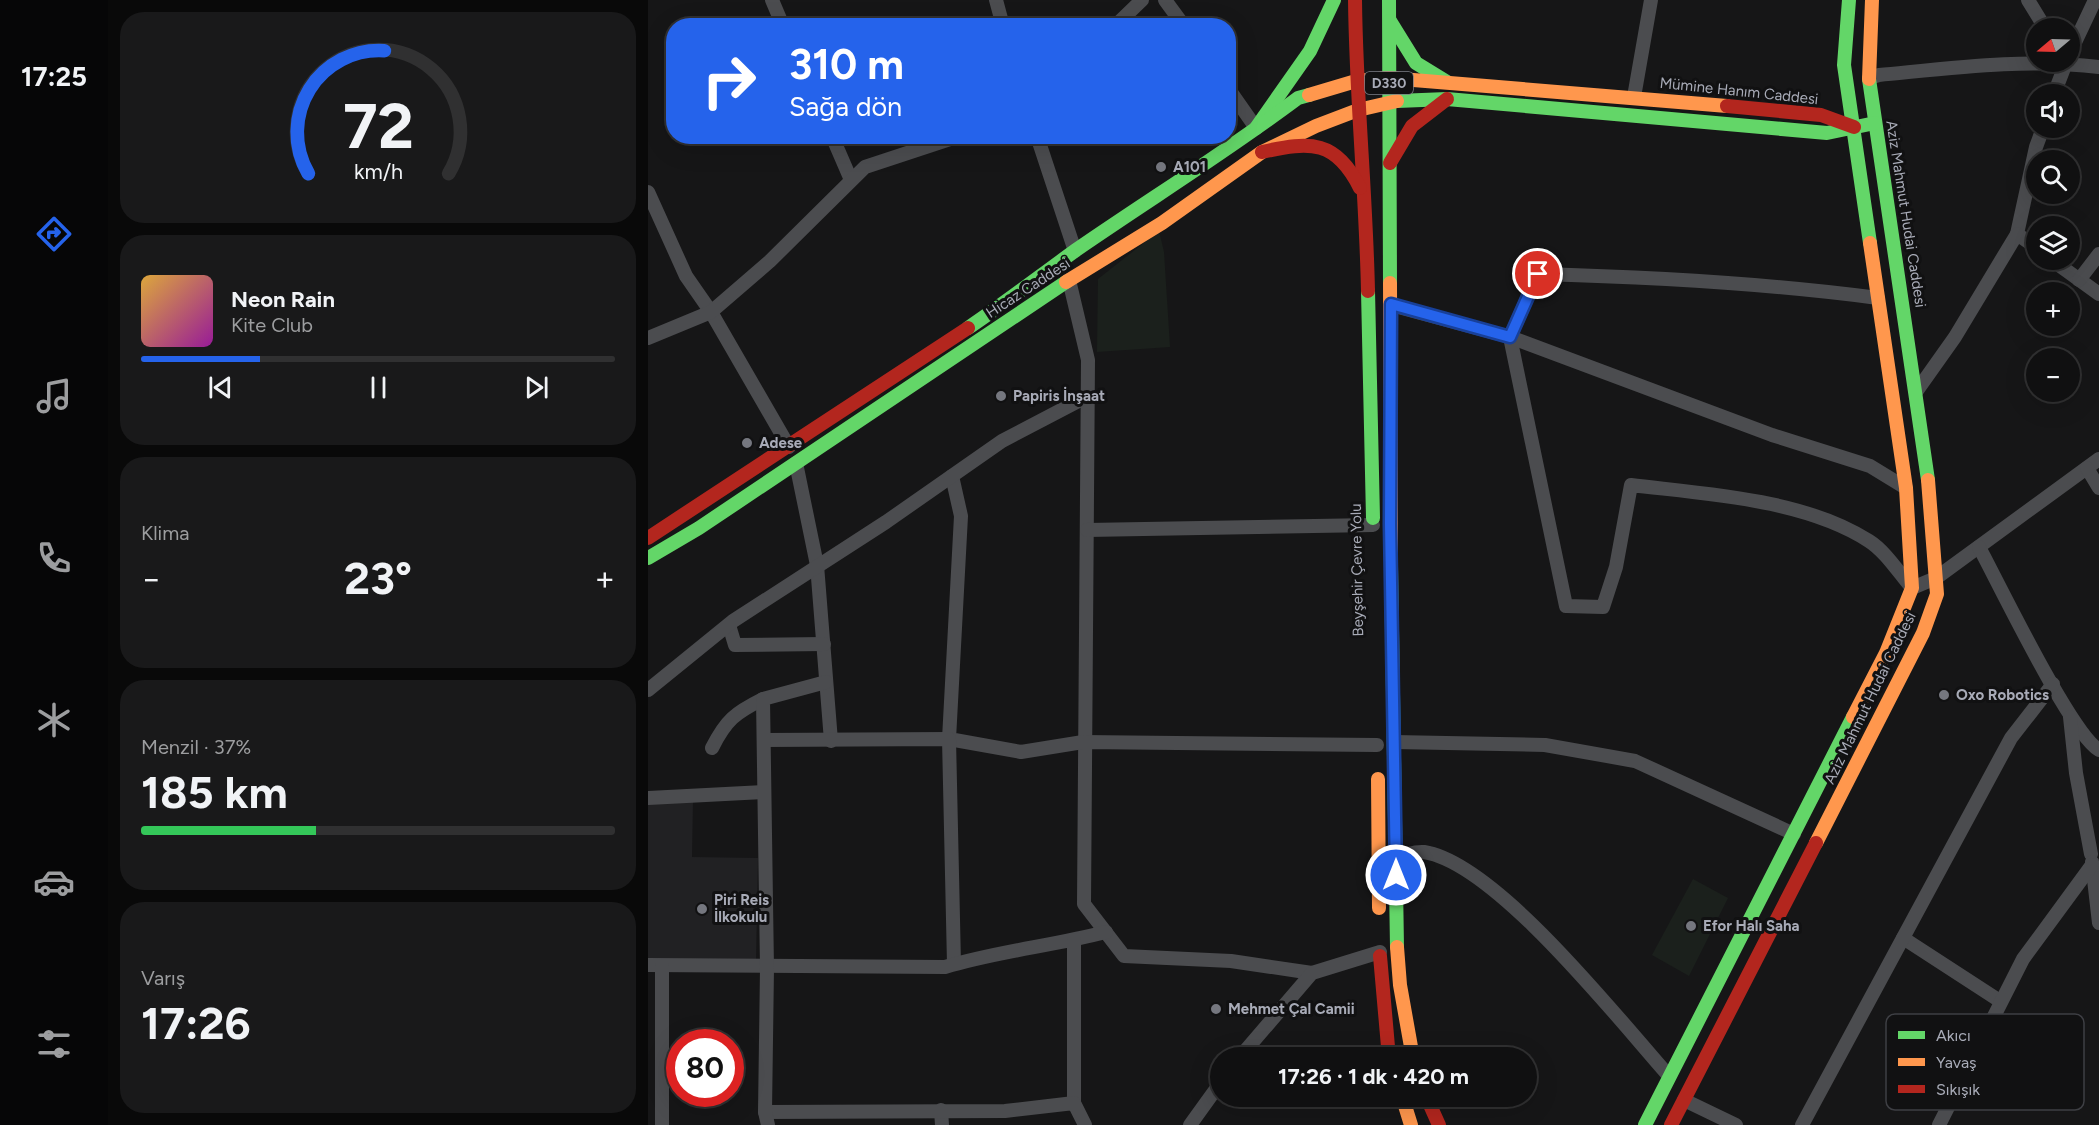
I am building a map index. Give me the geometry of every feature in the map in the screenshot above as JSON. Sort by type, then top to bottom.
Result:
[{"type":"main road","points":[[1256,128],[1301,69],[1325,28],[1334,0]]},
{"type":"main road","name":"D330","points":[[1355,0],[1356,81]]},
{"type":"main road","name":"D330","points":[[1389,0],[1390,524],[1397,856],[1395,931],[1400,986],[1411,1047]]},
{"type":"main road","name":"Aziz Mahmut Hudai Caddesi","points":[[1645,1125],[1886,653],[1912,588],[1906,488],[1844,65],[1849,0]]},
{"type":"main road","name":"Aziz Mahmut Hudai Caddesi","points":[[1671,1125],[1923,633],[1937,594],[1932,508],[1869,78],[1868,54],[1872,0]]},
{"type":"main road","points":[[1389,20],[1416,63],[1447,82]]},
{"type":"main road","name":"Hicaz Caddesi","points":[[648,538],[1018,295],[1075,251],[1233,147],[1256,128],[1304,96],[1356,81],[1389,78]]},
{"type":"main road","name":"Mümine Hanım Caddesi","points":[[1389,78],[1634,97],[1821,115],[1854,127]]},
{"type":"main road","name":"Beyşehir Çevre Yolu","points":[[1356,81],[1365,199],[1373,531]]},
{"type":"main road","points":[[1304,96],[1319,99],[1324,108],[1323,115],[1313,127]]},
{"type":"main road","points":[[1389,166],[1400,140],[1410,126],[1447,99],[1827,133],[1875,123]]},
{"type":"main road","name":"Hicaz Caddesi","points":[[648,558],[699,528],[1069,280],[1162,223],[1262,152],[1313,127],[1359,110],[1388,102],[1447,99]]},
{"type":"main road","points":[[1262,152],[1292,145],[1310,144],[1334,152],[1349,164],[1365,199]]},
{"type":"main road","points":[[1377,750],[1379,918]]},
{"type":"main road","points":[[1380,947],[1388,1047]]},
{"type":"main road","points":[[1406,1107],[1412,1125]]},
{"type":"main road","points":[[1431,1107],[1439,1125]]},
{"type":"street","points":[[772,0],[780,18]]},
{"type":"street","points":[[996,0],[1000,18]]},
{"type":"street","points":[[1123,18],[1142,0]]},
{"type":"street","points":[[1166,0],[1178,18]]},
{"type":"street","points":[[1634,97],[1651,0]]},
{"type":"street","points":[[2028,0],[2039,18]]},
{"type":"street","points":[[2080,32],[2095,0]]},
{"type":"street","points":[[1869,78],[1956,67],[2026,63]]},
{"type":"street","points":[[2080,63],[2099,68]]},
{"type":"street","points":[[1236,99],[1256,128]]},
{"type":"street","points":[[1916,392],[1954,336],[2017,234],[2039,138]]},
{"type":"street","points":[[835,144],[851,180]]},
{"type":"street","points":[[648,338],[711,312],[770,261],[865,167],[934,144]]},
{"type":"street","points":[[1040,144],[1075,251]]},
{"type":"street","points":[[648,192],[686,276],[711,312],[789,447]]},
{"type":"street","points":[[2017,234],[2026,240]]},
{"type":"street","points":[[2079,280],[2099,254]]},
{"type":"street","points":[[2066,270],[2099,294]]},
{"type":"street","points":[[1878,298],[1828,291],[1644,278],[1538,274],[1510,337],[1566,606],[1603,607],[1616,567],[1631,486],[1719,495],[1823,516],[1871,542],[1912,588],[1936,578],[2099,459]]},
{"type":"street","points":[[1069,280],[1088,360],[1083,742],[1084,904],[1124,956],[1231,961],[1312,973]]},
{"type":"street","points":[[1391,304],[1510,337],[1772,435],[1870,466],[1906,488]]},
{"type":"street","points":[[648,690],[729,625],[1002,441],[1088,396]]},
{"type":"street","points":[[796,463],[817,565],[831,741]]},
{"type":"street","points":[[2087,468],[2099,488]]},
{"type":"street","points":[[952,476],[961,516],[949,739],[954,964]]},
{"type":"street","points":[[1087,530],[1373,531]]},
{"type":"street","points":[[1979,547],[2069,712],[2089,744],[2099,750]]},
{"type":"street","points":[[729,625],[735,645],[824,644]]},
{"type":"street","points":[[712,748],[724,725],[737,712],[763,699],[826,682]]},
{"type":"street","points":[[1802,1125],[2011,738],[2054,684]]},
{"type":"street","points":[[763,699],[767,968],[766,1118],[941,1110],[1005,1111],[1074,1103]]},
{"type":"street","points":[[2069,712],[2076,773],[2094,855],[2099,923]]},
{"type":"street","points":[[764,740],[949,739],[1021,752],[1083,742],[1377,750]]},
{"type":"street","points":[[1394,742],[1545,745],[1635,761],[1794,834]]},
{"type":"street","points":[[648,798],[764,792]]},
{"type":"street","points":[[1397,856],[1423,852],[1457,865],[1503,896],[1592,988],[1669,1076]]},
{"type":"street","points":[[1994,1014],[2022,959],[2094,855]]},
{"type":"street","points":[[648,965],[767,968],[945,967],[988,954],[1074,940],[1106,932]]},
{"type":"street","points":[[1903,938],[2000,1001]]},
{"type":"street","points":[[1074,940],[1074,1103],[1085,1125]]},
{"type":"street","points":[[1248,1047],[1312,973],[1380,947]]},
{"type":"street","points":[[662,966],[662,1125]]},
{"type":"street","points":[[1190,1125],[1210,1097]]},
{"type":"street","points":[[1684,1100],[1736,1125]]},
{"type":"street","points":[[941,1110],[942,1125]]},
{"type":"street","points":[[1940,1125],[1947,1110]]},
{"type":"shaded area","points":[[1159,231],[1164,252],[1170,347],[1097,352],[1098,279]]},
{"type":"shaded area","name":"Piri Reis İlkokulu","points":[[693,800],[692,857],[758,858],[756,962],[648,960],[648,802]]},
{"type":"shaded area","name":"Efor Halı Saha","points":[[1693,879],[1728,898],[1689,976],[1652,955]]},
{"type":"traffic: fast","points":[[1256,128],[1310,51],[1334,0]]},
{"type":"traffic: fast","points":[[1389,0],[1390,283]]},
{"type":"traffic: fast","points":[[1849,0],[1844,65],[1870,243]]},
{"type":"traffic: fast","points":[[1390,21],[1416,63],[1447,82]]},
{"type":"traffic: fast","points":[[1869,79],[1928,480]]},
{"type":"traffic: fast","points":[[1236,142],[1298,98],[1309,95]]},
{"type":"traffic: fast","points":[[1397,101],[1447,99],[1827,133],[1875,123]]},
{"type":"traffic: fast","points":[[968,328],[1076,250],[1233,144]]},
{"type":"traffic: fast","points":[[648,558],[699,528],[1066,282]]},
{"type":"traffic: fast","points":[[1368,291],[1373,518]]},
{"type":"traffic: fast","points":[[1391,566],[1397,947]]},
{"type":"traffic: fast","points":[[1645,1125],[1853,717]]},
{"type":"traffic: slow","points":[[1869,79],[1872,0]]},
{"type":"traffic: slow","points":[[1309,95],[1356,81],[1389,78],[1727,106]]},
{"type":"traffic: slow","points":[[1066,282],[1162,223],[1262,152],[1316,126],[1358,110],[1397,101]]},
{"type":"traffic: slow","points":[[1853,717],[1886,653],[1912,588],[1906,488],[1870,243]]},
{"type":"traffic: slow","points":[[1390,283],[1391,566]]},
{"type":"traffic: slow","points":[[1816,843],[1923,633],[1937,594],[1928,480]]},
{"type":"traffic: slow","points":[[1378,779],[1379,908]]},
{"type":"traffic: slow","points":[[1397,947],[1400,985],[1411,1047]]},
{"type":"traffic: slow","points":[[1405,1107],[1411,1125]]},
{"type":"traffic: jam","points":[[1355,0],[1368,291]]},
{"type":"traffic: jam","points":[[1390,163],[1412,126],[1447,99]]},
{"type":"traffic: jam","points":[[1727,106],[1821,115],[1854,127]]},
{"type":"traffic: jam","points":[[1262,152],[1295,146],[1320,148],[1341,161],[1351,172],[1360,188]]},
{"type":"traffic: jam","points":[[648,538],[968,328]]},
{"type":"traffic: jam","points":[[1671,1125],[1816,843]]},
{"type":"traffic: jam","points":[[1380,956],[1388,1047]]},
{"type":"traffic: jam","points":[[1431,1107],[1439,1125]]},
{"type":"place","name":"A101","points":[[1161,167]]},
{"type":"place","name":"Papiris İnşaat","points":[[1001,396]]},
{"type":"place","name":"Adese","points":[[747,443]]},
{"type":"place","name":"Oxo Robotics","points":[[1944,695]]},
{"type":"place","name":"Piri Reis İlkokulu","points":[[702,909]]},
{"type":"place","name":"Efor Halı Saha","points":[[1691,926]]},
{"type":"place","name":"Mehmet Çal Camii","points":[[1216,1009]]},
{"type":"route","points":[[1396,875],[1390,524],[1391,304],[1510,337],[1538,274]]}]
